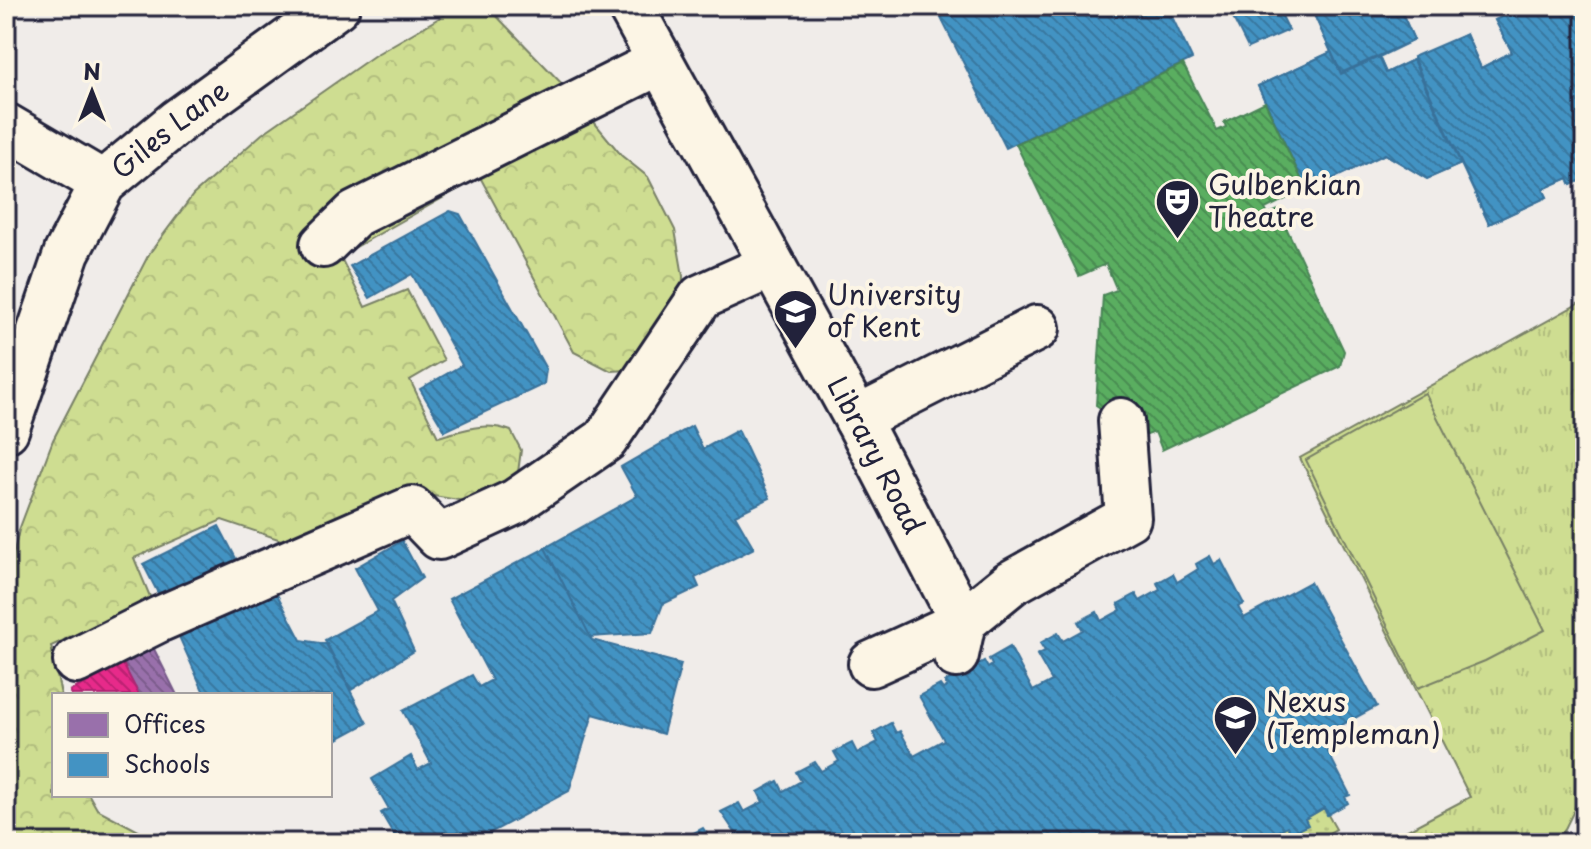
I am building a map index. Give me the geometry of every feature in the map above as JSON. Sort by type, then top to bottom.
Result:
[{"type":"street","name":"Giles Lane","points":[[6,430],[67,252],[103,183],[178,121],[337,6]]},
{"type":"street","name":"Library Road","points":[[630,6],[658,63],[857,419],[960,638]]},
{"type":"street","points":[[323,245],[355,214],[658,63]]},
{"type":"street","points":[[6,126],[103,183]]},
{"type":"street","points":[[76,661],[160,619],[412,509],[439,537],[515,502],[605,440],[701,297],[770,266]]},
{"type":"street","points":[[857,419],[1037,328]]},
{"type":"street","points":[[871,664],[960,638],[1011,583],[1128,518],[1121,421]]},
{"type":"green space","points":[[460,6],[487,6],[566,88],[622,156],[648,177],[675,230],[683,276],[682,302],[629,370],[611,371],[574,352],[480,177],[340,256],[365,307],[407,290],[444,360],[410,380],[438,437],[483,427],[511,431],[521,450],[517,480],[471,502],[421,494],[284,541],[222,520],[134,558],[151,599],[51,646],[61,693],[52,693],[52,797],[90,797],[97,809],[161,843],[6,843],[6,585],[19,530],[53,440],[149,254],[193,195],[262,134],[375,55]]},
{"type":"green space","points":[[1585,300],[1585,788],[1558,843],[1383,843],[1470,797],[1300,458]]},
{"type":"green space","points":[[1425,393],[1545,630],[1485,661],[1418,688],[1306,460]]},
{"type":"green space","points":[[1324,808],[1336,829],[1320,838],[1322,843],[1270,843],[1267,837],[1287,826],[1292,833],[1307,825],[1305,819]]},
{"type":"building: Offices","points":[[153,647],[176,693],[138,693],[123,664]]},
{"type":"building: Schools","points":[[935,6],[1167,6],[1192,59],[1006,148]]},
{"type":"building: Schools","points":[[1227,6],[1277,6],[1289,30],[1248,48]]},
{"type":"building: Schools","points":[[1310,6],[1399,6],[1414,40],[1379,57],[1386,73],[1466,34],[1481,68],[1512,52],[1495,20],[1526,6],[1585,6],[1585,178],[1571,185],[1568,178],[1543,189],[1547,197],[1489,224],[1461,164],[1427,179],[1385,154],[1307,191],[1258,86],[1331,52]]},
{"type":"building: Schools","points":[[1310,6],[1399,6],[1414,40],[1341,73]]},
{"type":"building: Schools","points":[[1526,6],[1585,6],[1585,178],[1571,185],[1568,178],[1543,189],[1547,197],[1489,224],[1413,57],[1466,34],[1481,68],[1512,52],[1495,20]]},
{"type":"building: Schools","points":[[1331,52],[1341,74],[1379,57],[1386,73],[1413,60],[1461,164],[1427,179],[1385,154],[1307,191],[1258,86]]},
{"type":"building: Schools","points":[[450,211],[460,214],[546,369],[544,384],[445,431],[420,389],[462,365],[412,274],[370,298],[350,266]]},
{"type":"building: Schools","points":[[692,426],[703,449],[738,430],[770,498],[735,515],[754,548],[695,578],[699,587],[663,604],[652,633],[590,637],[545,548],[637,496],[621,467]]},
{"type":"building: Schools","points":[[219,526],[240,566],[164,605],[143,564]]},
{"type":"building: Schools","points":[[402,541],[422,578],[391,601],[414,651],[351,690],[325,640],[378,611],[355,568]]},
{"type":"building: Schools","points":[[545,548],[592,640],[681,664],[663,734],[593,714],[569,791],[471,843],[408,843],[401,832],[394,835],[381,813],[389,809],[372,779],[411,756],[418,770],[431,763],[403,711],[472,675],[479,687],[492,680],[449,599]]},
{"type":"building: Schools","points":[[1210,556],[1214,564],[1221,560],[1244,604],[1238,607],[1244,618],[1310,582],[1377,706],[1312,741],[1315,747],[1322,743],[1328,752],[1350,795],[1345,797],[1348,803],[1327,815],[1324,808],[1305,819],[1308,825],[1291,833],[1287,826],[1267,837],[1270,843],[725,843],[738,837],[721,812],[739,803],[744,812],[763,802],[758,792],[778,781],[783,791],[801,781],[796,772],[815,762],[821,771],[839,761],[834,752],[852,743],[857,753],[878,742],[873,733],[891,723],[896,733],[900,731],[914,756],[944,740],[919,696],[940,685],[943,689],[947,687],[945,682],[963,672],[966,678],[970,676],[967,671],[984,661],[988,668],[992,665],[989,659],[1010,647],[1033,691],[1052,681],[1037,655],[1045,651],[1040,643],[1058,633],[1063,641],[1083,630],[1078,622],[1097,612],[1101,621],[1121,610],[1118,604],[1136,594],[1140,601],[1160,590],[1157,583],[1173,574],[1177,582],[1198,569],[1196,564]]},
{"type":"building: Schools","points":[[271,583],[301,640],[326,644],[367,723],[332,742],[332,693],[204,693],[177,632]]},
{"type":"building: Schools","points":[[703,828],[713,843],[682,843],[680,840]]},
{"type":"building: Health","points":[[123,664],[138,693],[71,693]]},
{"type":"building: Public","name":"Gulbenkian Theatre","points":[[1183,64],[1217,131],[1226,127],[1224,122],[1265,102],[1306,189],[1265,209],[1268,215],[1278,210],[1344,351],[1340,366],[1162,450],[1155,432],[1142,437],[1096,405],[1103,295],[1117,290],[1106,264],[1079,276],[1016,144]]},
{"type":"place","name":"Gulbenkian Theatre","points":[[1177,240]]},
{"type":"place","name":"University of Kent","points":[[796,350]]},
{"type":"place","name":"Nexus (Templeman)","points":[[1235,757]]}]
